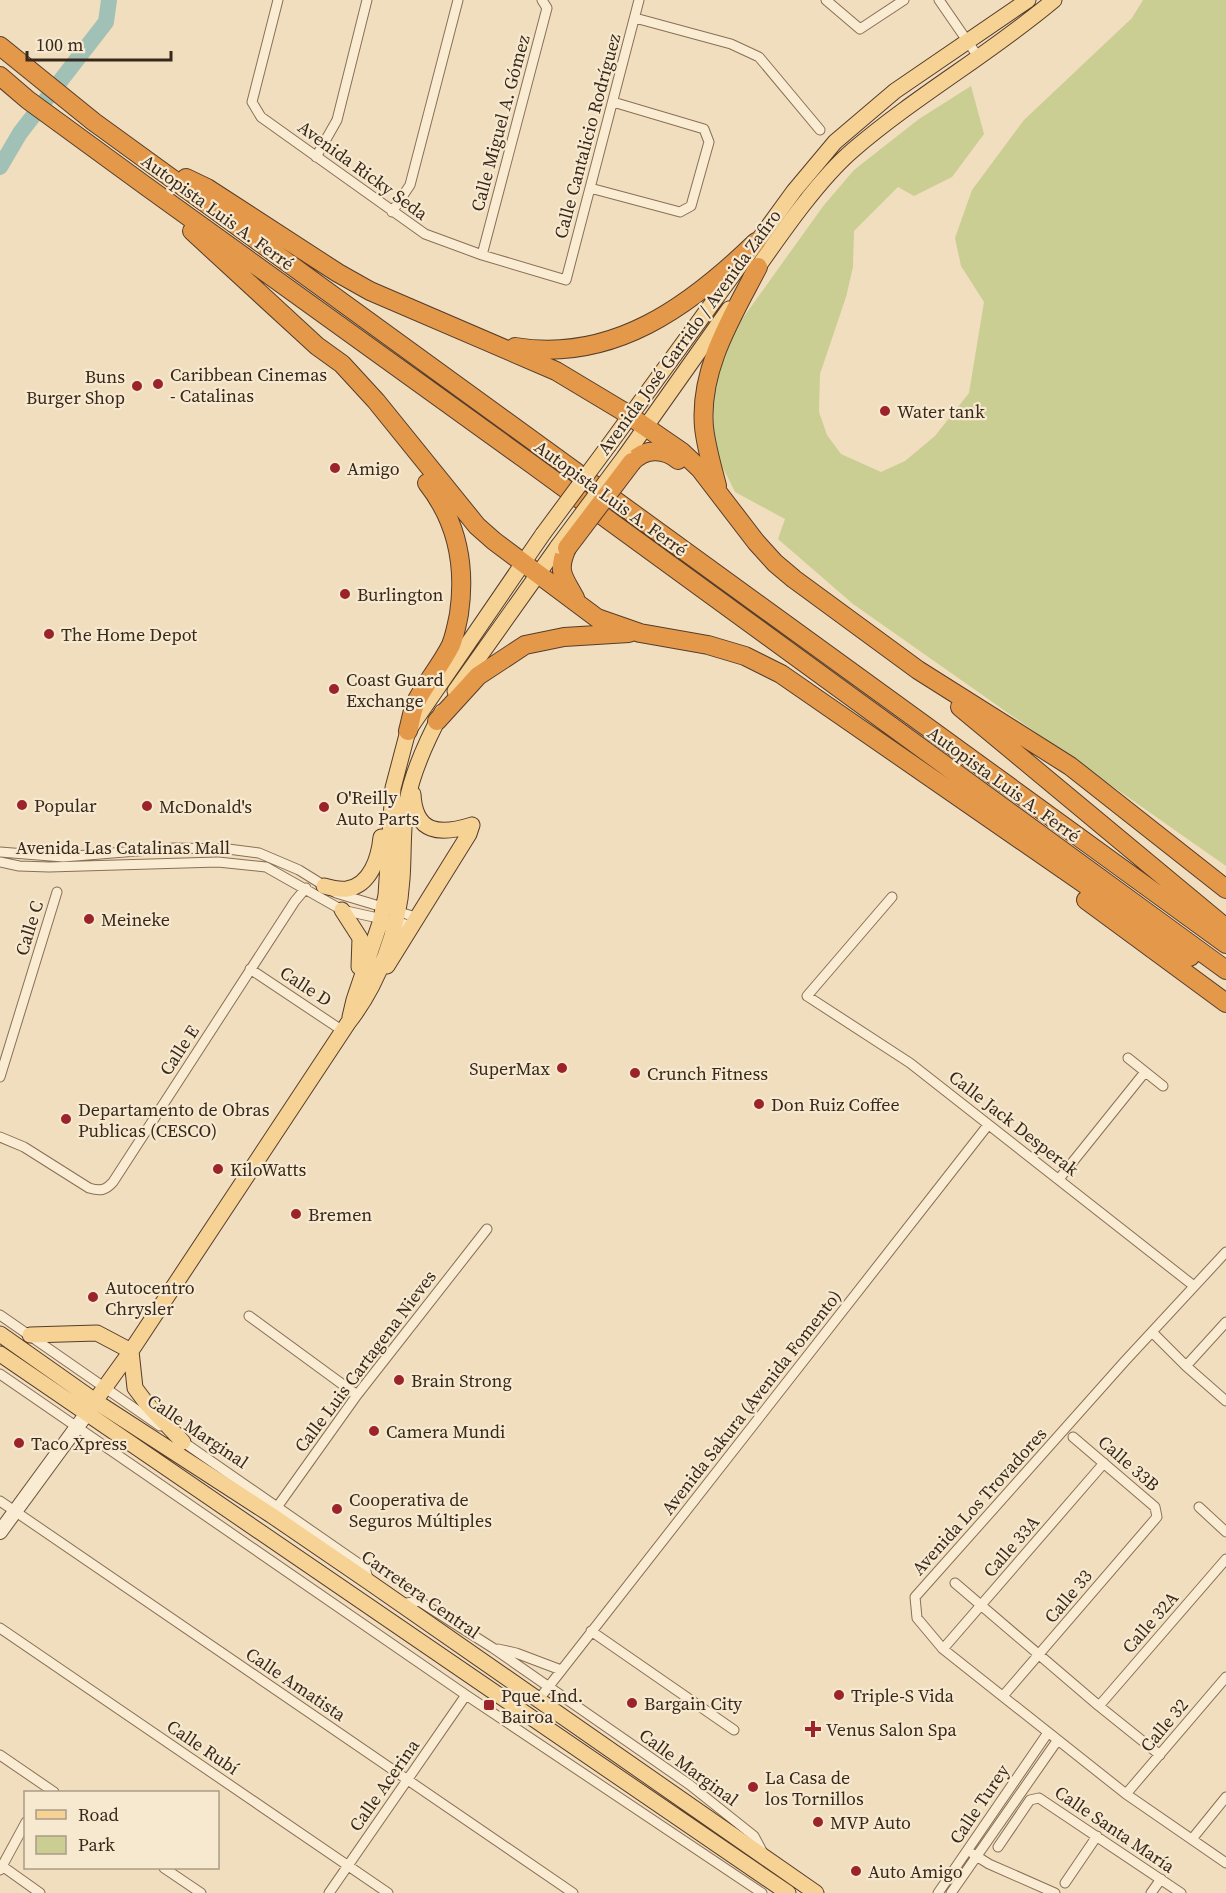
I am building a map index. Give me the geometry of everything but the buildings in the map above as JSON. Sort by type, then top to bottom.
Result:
[{"type":"highway","name":"Autopista Luis A. Ferré","points":[[0,46],[94,122],[1226,944]]},
{"type":"highway","name":"Autopista Luis A. Ferré","points":[[2,78],[28,100],[143,184],[1226,970]]},
{"type":"highway","points":[[139,154],[207,188],[338,273],[370,291],[556,371],[629,416],[688,458],[710,480],[756,542],[775,563],[814,595],[918,670],[1070,766],[1226,890]]},
{"type":"highway","points":[[143,184],[317,346],[369,408],[437,496],[454,532],[462,583],[457,625],[443,661],[415,702],[408,731]]},
{"type":"highway","points":[[498,345],[546,351],[613,340],[681,307],[720,277],[756,242]]},
{"type":"highway","points":[[718,490],[707,444],[704,404],[712,366],[723,333],[758,267]]},
{"type":"highway","points":[[317,346],[342,364],[362,385],[477,526],[579,606],[608,622],[640,633],[708,645],[745,656],[781,674],[1226,982]]},
{"type":"highway","points":[[579,606],[565,583],[561,571],[563,547],[628,459],[639,454],[661,451],[673,455],[718,490]]},
{"type":"highway","points":[[437,721],[478,676],[525,645],[564,638],[640,633]]},
{"type":"highway","points":[[918,670],[1226,928]]},
{"type":"highway","points":[[872,738],[927,783],[1226,1003]]},
{"type":"main road","name":"Avenida José Garrido / Avenida Zafiro","points":[[390,915],[402,882],[407,800],[422,751],[447,702],[531,568],[543,534],[756,242],[835,142],[895,91],[1028,0]]},
{"type":"main road","name":"Avenida José Garrido / Avenida Zafiro","points":[[628,459],[646,428],[758,267],[816,191],[853,150],[1029,21],[1054,0]]},
{"type":"main road","name":"Avenida José Garrido / Avenida Zafiro","points":[[86,1414],[131,1351],[346,1027],[394,931],[386,895],[393,788],[408,731],[531,568],[563,547]]},
{"type":"main road","points":[[362,993],[416,922],[470,834],[472,825],[440,832],[420,820],[414,809],[413,783]]},
{"type":"main road","points":[[324,886],[350,889],[370,874],[376,863],[382,823],[393,788]]},
{"type":"main road","points":[[342,910],[360,938],[362,993]]},
{"type":"main road","points":[[30,1335],[97,1333],[131,1351],[135,1388],[183,1442]]},
{"type":"main road","name":"Carretera Central","points":[[0,1334],[86,1414],[274,1510],[401,1604],[543,1693],[812,1890],[831,1893]]},
{"type":"main road","name":"Carretera Central","points":[[0,1354],[788,1893]]},
{"type":"main road","points":[[189,1483],[215,1489],[263,1522],[274,1510]]},
{"type":"main road","points":[[456,1665],[489,1677],[511,1692],[543,1693],[552,1719],[577,1738],[592,1759]]},
{"type":"street","name":"Avenida Ricky Seda","points":[[278,0],[252,102],[261,117],[425,234],[482,255],[566,280]]},
{"type":"street","points":[[316,156],[337,120],[367,0]]},
{"type":"street","points":[[392,212],[410,185],[458,0]]},
{"type":"street","name":"Calle Miguel A. Gómez","points":[[482,255],[547,8],[542,0]]},
{"type":"street","name":"Calle Cantalicio Rodríguez","points":[[566,280],[639,0]]},
{"type":"street","points":[[826,0],[860,29],[904,0]]},
{"type":"street","points":[[939,0],[979,58]]},
{"type":"street","points":[[635,18],[731,44],[759,57],[820,130]]},
{"type":"street","points":[[590,188],[680,212],[691,206],[696,191],[709,142],[704,129],[613,102]]},
{"type":"street","name":"Avenida Las Catalinas Mall","points":[[0,852],[63,857],[174,848],[228,849],[259,853],[283,861],[348,898],[390,915],[416,922]]},
{"type":"street","name":"Avenida Las Catalinas Mall","points":[[0,862],[19,866],[49,867],[238,863],[266,867],[342,910],[390,915]]},
{"type":"street","name":"Calle E","points":[[0,1137],[24,1147],[89,1188],[99,1191],[106,1190],[295,900],[306,888]]},
{"type":"street","name":"Calle C","points":[[0,1077],[57,891]]},
{"type":"street","name":"Calle Jack Desperak","points":[[892,897],[807,996],[910,1063],[1194,1286]]},
{"type":"street","name":"Calle D","points":[[250,969],[346,1027]]},
{"type":"street","points":[[1128,1058],[1163,1086]]},
{"type":"street","points":[[1059,1179],[1144,1072]]},
{"type":"street","name":"Avenida Sakura (Avenida Fomento)","points":[[543,1693],[988,1125]]},
{"type":"street","name":"Calle Luis Cartagena Nieves","points":[[274,1510],[357,1395],[487,1229]]},
{"type":"street","name":"Avenida Los Trovadores","points":[[1226,1252],[915,1598],[917,1618],[943,1649],[1004,1696],[1047,1734],[1126,1794],[1226,1863]]},
{"type":"street","name":"Calle Marginal","points":[[0,1315],[183,1442],[274,1510]]},
{"type":"street","points":[[249,1316],[357,1395]]},
{"type":"street","points":[[1186,1366],[1226,1322]]},
{"type":"street","points":[[1152,1332],[1226,1401]]},
{"type":"street","points":[[0,1374],[86,1414],[466,1695],[762,1893]]},
{"type":"street","points":[[0,1532],[86,1414]]},
{"type":"street","name":"Calle 33B","points":[[1073,1437],[1155,1508],[1157,1518]]},
{"type":"street","name":"Calle 33A","points":[[943,1649],[1104,1463]]},
{"type":"street","name":"Calle Amatista","points":[[0,1501],[573,1893]]},
{"type":"street","points":[[1199,1507],[1226,1532]]},
{"type":"street","name":"Calle 33","points":[[1004,1696],[1157,1518]]},
{"type":"street","name":"Calle 32A","points":[[1099,1706],[1226,1559]]},
{"type":"street","points":[[955,1583],[1160,1755]]},
{"type":"street","points":[[401,1604],[419,1601],[493,1648],[543,1693]]},
{"type":"street","name":"Calle Rubí","points":[[0,1628],[388,1893]]},
{"type":"street","points":[[591,1631],[734,1730]]},
{"type":"street","points":[[493,1648],[516,1653],[561,1670]]},
{"type":"street","name":"Calle 32","points":[[1126,1794],[1226,1677]]},
{"type":"street","name":"Calle Acerina","points":[[329,1893],[466,1695]]},
{"type":"street","name":"Calle Turey","points":[[938,1893],[1047,1734]]},
{"type":"street","name":"Calle Turey","points":[[951,1893],[1057,1741]]},
{"type":"street","points":[[0,1755],[43,1789]]},
{"type":"street","name":"Calle Santa María","points":[[998,1847],[1030,1800],[1039,1798],[1181,1893]]},
{"type":"street","points":[[1192,1839],[1225,1799]]},
{"type":"street","points":[[24,1826],[1,1868],[40,1893]]},
{"type":"street","points":[[1065,1883],[1097,1836]]},
{"type":"street","points":[[967,1851],[1055,1893]]},
{"type":"street","points":[[165,1869],[201,1893]]},
{"type":"street","points":[[761,1875],[773,1893]]},
{"type":"street","points":[[1151,1893],[1161,1879]]},
{"type":"green space","points":[[1143,0],[1226,0],[1226,866],[853,604],[778,539],[785,519],[735,492],[715,452],[713,403],[720,362],[730,336],[824,205],[854,170],[919,119],[971,86],[984,134],[952,177],[914,196],[898,187],[854,231],[853,267],[846,297],[820,374],[819,412],[827,435],[841,454],[881,472],[905,461],[935,436],[969,393],[984,302],[961,266],[955,238],[972,190],[1024,120],[1132,18]]},
{"type":"waterway","points":[[0,167],[20,133],[106,22],[109,0]]},
{"type":"place","name":"Caribbean Cinemas - Catalinas","points":[[158,384]]},
{"type":"place","name":"Buns Burger Shop","points":[[137,386]]},
{"type":"place","name":"Water tank","points":[[885,411]]},
{"type":"place","name":"Amigo","points":[[335,468]]},
{"type":"place","name":"Burlington","points":[[345,594]]},
{"type":"place","name":"The Home Depot","points":[[49,634]]},
{"type":"place","name":"Coast Guard Exchange","points":[[334,689]]},
{"type":"place","name":"Popular","points":[[22,805]]},
{"type":"place","name":"McDonald's","points":[[147,806]]},
{"type":"place","name":"O'Reilly Auto Parts","points":[[324,807]]},
{"type":"place","name":"Meineke","points":[[89,919]]},
{"type":"place","name":"SuperMax","points":[[562,1068]]},
{"type":"place","name":"Crunch Fitness","points":[[635,1073]]},
{"type":"place","name":"Don Ruiz Coffee","points":[[759,1104]]},
{"type":"place","name":"Departamento de Obras Publicas (CESCO)","points":[[66,1119]]},
{"type":"place","name":"KiloWatts","points":[[218,1169]]},
{"type":"place","name":"Bremen","points":[[296,1214]]},
{"type":"place","name":"Autocentro Chrysler","points":[[93,1297]]},
{"type":"place","name":"Brain Strong","points":[[399,1380]]},
{"type":"place","name":"Camera Mundi","points":[[374,1431]]},
{"type":"place","name":"Taco Xpress","points":[[19,1443]]},
{"type":"place","name":"Cooperativa de Seguros Múltiples","points":[[337,1509]]},
{"type":"place","name":"Triple-S Vida","points":[[839,1695]]},
{"type":"place","name":"Bargain City","points":[[632,1703]]},
{"type":"place","name":"Pque. Ind. Bairoa","points":[[489,1705]]},
{"type":"place","name":"Venus Salon Spa","points":[[813,1729]]},
{"type":"place","name":"La Casa de los Tornillos","points":[[753,1787]]},
{"type":"place","name":"MVP Auto","points":[[818,1822]]},
{"type":"place","name":"Auto Amigo","points":[[856,1871]]}]
